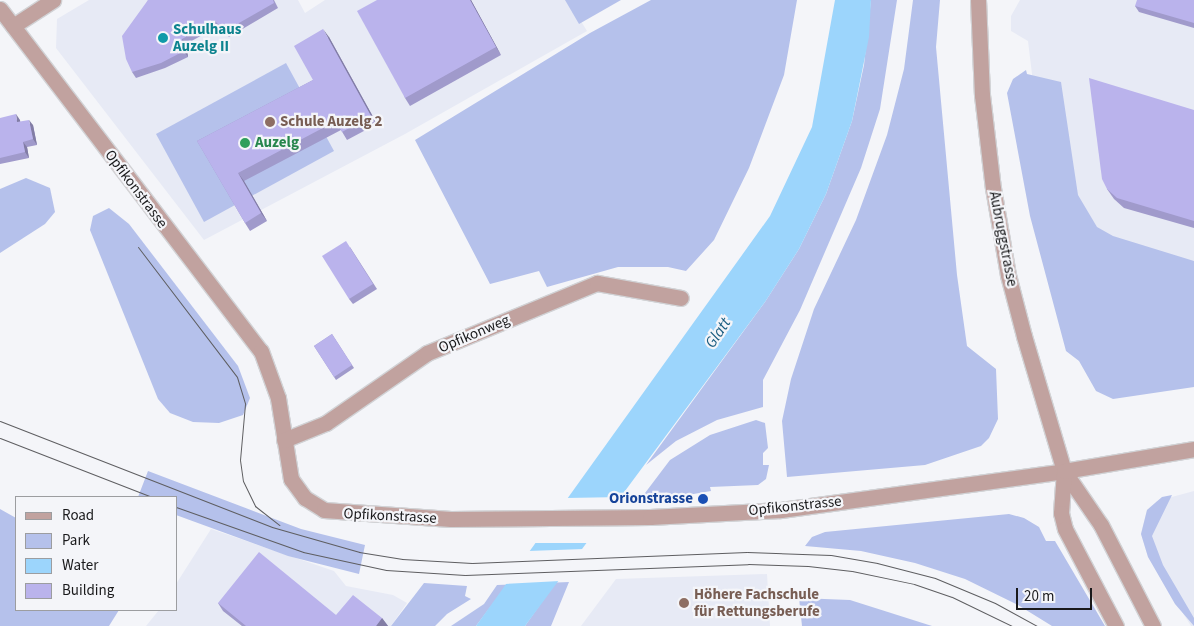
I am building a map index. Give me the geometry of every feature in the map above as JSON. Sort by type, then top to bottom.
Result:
[{"type":"street","points":[[13,26],[53,0]]},
{"type":"street","name":"Aubruggstrasse","points":[[978,0],[983,105],[993,188],[1008,275],[1064,471]]},
{"type":"street","name":"Opfikonstrasse","points":[[0,9],[260,351],[278,398],[288,469],[296,489],[324,510],[357,514],[488,518],[650,517],[782,510],[1064,471],[1194,449]]},
{"type":"street","name":"Opfikonweg","points":[[284,440],[326,423],[427,353],[597,282],[681,298]]},
{"type":"street","points":[[1064,471],[1061,513],[1065,529],[1116,626]]},
{"type":"street","points":[[1064,471],[1102,525],[1153,626]]},
{"type":"shaded area","name":"Schule Auzelg 2","points":[[89,0],[298,0],[305,13],[325,0],[568,0],[587,31],[405,134],[204,240],[56,48],[57,19]]},
{"type":"shaded area","points":[[1020,0],[1194,0],[1194,373],[1043,165],[1028,41],[1011,31],[1011,16]]},
{"type":"shaded area","points":[[1194,491],[1194,626],[1191,626],[1148,557],[1141,534],[1147,510],[1157,501]]},
{"type":"shaded area","points":[[211,529],[334,571],[346,586],[393,595],[407,603],[391,626],[146,626],[158,611],[178,611],[178,581]]},
{"type":"shaded area","name":"Höhere Fachschule für Rettungsberufe","points":[[767,574],[770,626],[581,626],[616,579]]},
{"type":"green space","points":[[565,0],[621,0],[579,24]]},
{"type":"green space","points":[[651,0],[797,0],[784,75],[749,168],[714,240],[686,271],[668,267],[618,267],[547,287],[539,271],[490,284],[415,140],[590,33]]},
{"type":"green space","points":[[871,0],[897,0],[880,109],[861,168],[800,310],[763,380],[763,407],[717,420],[676,441],[646,465],[765,302],[799,249],[826,194],[852,121],[864,65]]},
{"type":"green space","points":[[913,0],[940,0],[936,47],[957,275],[967,346],[996,369],[998,419],[989,438],[981,446],[925,465],[787,477],[782,421],[791,379],[814,309],[856,220],[887,135],[904,69]]},
{"type":"green space","name":"Auzelg","points":[[286,63],[334,151],[204,222],[156,134]]},
{"type":"green space","points":[[1026,70],[1027,74],[1061,82],[1078,195],[1097,227],[1113,236],[1194,261],[1194,387],[1113,399],[1096,391],[1079,361],[1066,351],[1030,216],[1007,93],[1013,79]]},
{"type":"green space","points":[[26,178],[50,188],[55,212],[45,224],[0,253],[0,189]]},
{"type":"green space","points":[[109,208],[129,224],[238,366],[250,398],[243,415],[219,423],[193,422],[170,413],[158,399],[90,230],[93,216]]},
{"type":"green space","points":[[756,420],[765,423],[768,448],[763,453],[763,465],[769,465],[766,479],[758,485],[710,487],[711,491],[676,497],[642,497],[670,460],[710,435]]},
{"type":"green space","points":[[148,471],[301,529],[365,545],[359,574],[288,556],[178,516],[178,496],[138,496]]},
{"type":"green space","points":[[1172,495],[1152,536],[1163,565],[1194,618],[1194,626],[1175,604],[1148,557],[1141,534],[1147,510],[1162,497]]},
{"type":"green space","points":[[0,509],[15,517],[15,611],[118,611],[109,626],[0,626]]},
{"type":"green space","points":[[1009,514],[1024,518],[1039,527],[1046,541],[1055,541],[1105,626],[1052,626],[1018,605],[965,579],[915,563],[861,551],[805,546],[812,537],[825,532]]},
{"type":"green space","points":[[569,582],[551,626],[525,626],[544,599],[494,602],[476,626],[451,626],[484,604],[497,585]]},
{"type":"green space","points":[[424,583],[467,586],[465,596],[471,599],[447,614],[435,626],[391,626]]},
{"type":"green space","points":[[799,598],[850,600],[932,626],[802,626]]},
{"type":"water","name":"Glatt","points":[[835,0],[871,0],[869,37],[852,121],[826,194],[799,249],[765,302],[525,626],[476,626],[770,216],[812,127]]},
{"type":"pier","points":[[622,497],[589,543],[534,543],[566,498]]},
{"type":"pier","points":[[584,549],[560,581],[504,584],[528,551]]},
{"type":"building","name":"Schulhaus Auzelg II","points":[[148,0],[273,0],[274,3],[225,31],[215,21],[182,39],[184,51],[161,63],[132,72],[126,59],[122,36]]},
{"type":"building","points":[[377,0],[470,0],[496,47],[405,98],[357,11]]},
{"type":"building","points":[[1137,0],[1194,0],[1194,23],[1135,6]]},
{"type":"building","points":[[323,29],[371,116],[342,132],[336,121],[238,173],[261,213],[245,223],[197,141],[313,80],[294,46]]},
{"type":"building","points":[[1089,78],[1194,110],[1194,221],[1117,198],[1107,189],[1102,179]]},
{"type":"building","points":[[16,114],[17,122],[29,120],[33,139],[23,142],[25,152],[0,158],[0,118]]},
{"type":"building","points":[[346,241],[373,284],[349,299],[322,256]]},
{"type":"building","points":[[332,334],[352,365],[334,377],[314,346]]},
{"type":"building","points":[[259,552],[336,615],[353,595],[382,618],[376,626],[246,626],[218,603]]},
{"type":"tram line","points":[[138,247],[237,377],[245,404],[240,460],[243,481],[255,506],[279,525]]},
{"type":"tram line","points":[[0,421],[272,527],[359,552],[402,559],[472,563],[747,552],[831,555],[877,563],[935,578],[995,603],[1037,626]]},
{"type":"tram line","points":[[0,438],[149,496]]},
{"type":"tram line","points":[[178,508],[303,552],[386,570],[465,575],[748,564],[808,566],[852,571],[914,584],[952,597],[1012,626]]},
{"type":"place","name":"Schulhaus Auzelg II","points":[[163,38]]},
{"type":"place","name":"Schule Auzelg 2","points":[[270,122]]},
{"type":"place","name":"Auzelg","points":[[245,143]]},
{"type":"place","name":"Orionstrasse","points":[[703,499]]},
{"type":"place","name":"Höhere Fachschule für Rettungsberufe","points":[[684,603]]}]
